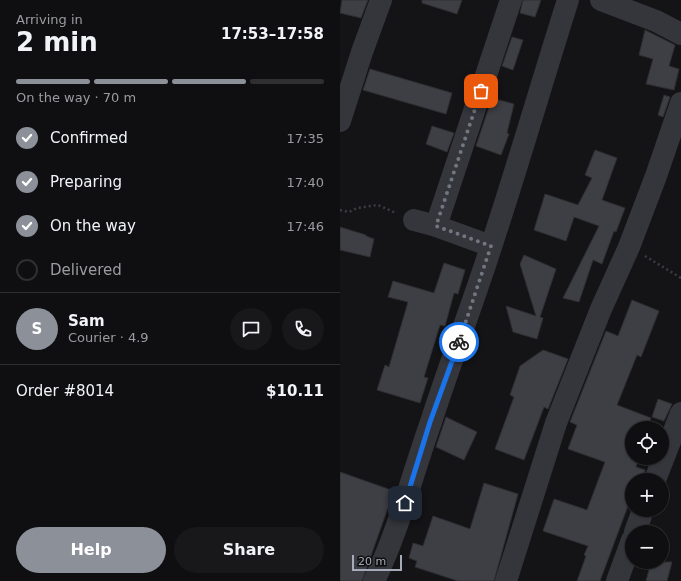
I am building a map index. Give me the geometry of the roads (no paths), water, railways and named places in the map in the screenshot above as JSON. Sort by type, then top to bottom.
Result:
[{"type":"street","points":[[340,121],[362,52],[381,0]]},
{"type":"street","points":[[436,226],[511,0]]},
{"type":"street","points":[[374,581],[405,503],[430,422],[461,336],[491,246],[568,0]]},
{"type":"street","points":[[601,0],[656,21],[681,34]]},
{"type":"street","points":[[506,581],[556,423],[601,309],[629,247],[656,176],[681,103]]},
{"type":"street","points":[[414,220],[436,226],[491,246]]},
{"type":"street","points":[[658,473],[681,413]]},
{"type":"street","points":[[617,581],[625,559]]}]
